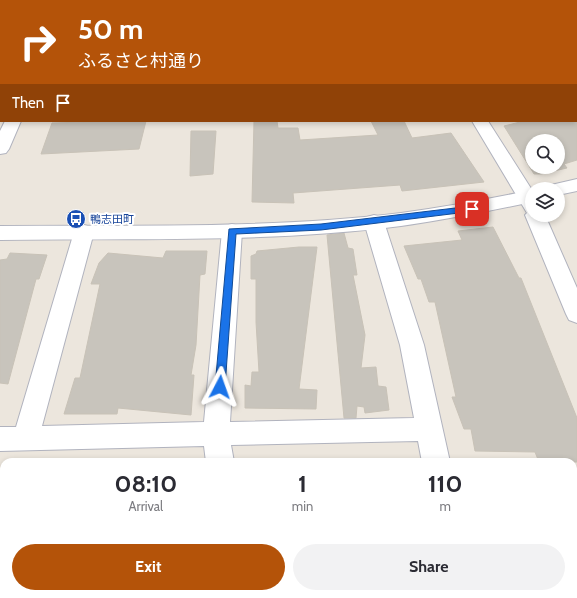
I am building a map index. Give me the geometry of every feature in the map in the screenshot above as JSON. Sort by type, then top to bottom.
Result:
[{"type":"street","points":[[0,149],[13,122]]},
{"type":"street","points":[[481,122],[525,193]]},
{"type":"street","points":[[565,188],[577,185]]},
{"type":"street","points":[[0,233],[294,229],[374,222],[472,209],[525,205]]},
{"type":"street","points":[[374,222],[412,345],[435,458]]},
{"type":"street","points":[[539,222],[577,314]]},
{"type":"street","points":[[219,458],[216,434],[232,231]]},
{"type":"street","points":[[26,438],[84,232]]},
{"type":"street","points":[[0,439],[430,429]]},
{"type":"building","points":[[146,122],[139,149],[41,154],[52,123]]},
{"type":"building","points":[[254,122],[277,122],[278,128],[298,128],[300,140],[378,135],[372,122],[404,122],[412,138],[451,133],[484,182],[402,191],[400,185],[293,193],[294,203],[252,202]]},
{"type":"building","points":[[520,122],[577,122],[577,160],[565,164],[565,134],[525,134],[525,160],[504,126]]},
{"type":"building","points":[[191,131],[216,131],[213,174],[190,176]]},
{"type":"building","points":[[493,227],[519,278],[521,278],[577,418],[577,458],[537,458],[535,452],[475,451],[471,429],[464,429],[452,397],[456,397],[435,302],[429,302],[421,279],[418,279],[404,246],[462,240],[458,231]]},
{"type":"building","points":[[344,233],[348,248],[353,249],[357,275],[353,275],[365,335],[361,368],[376,367],[378,386],[386,387],[389,410],[365,413],[364,407],[357,406],[356,418],[344,418],[327,235]]},
{"type":"building","points":[[317,247],[299,389],[317,390],[316,409],[245,408],[245,385],[251,386],[252,372],[259,372],[256,322],[256,279],[251,279],[251,256],[256,254],[257,251]]},
{"type":"building","points":[[166,251],[207,251],[205,274],[200,275],[196,345],[191,375],[194,375],[191,415],[118,408],[117,414],[64,414],[75,378],[80,378],[100,284],[91,284],[99,263],[108,253],[163,258]]},
{"type":"building","points":[[10,253],[47,255],[39,279],[36,279],[8,384],[0,383],[0,260],[7,259]]},
{"type":"place","name":"鴨志田町","points":[[76,219]]},
{"type":"route","points":[[220,387],[232,231],[321,227],[374,222],[472,209]]}]
